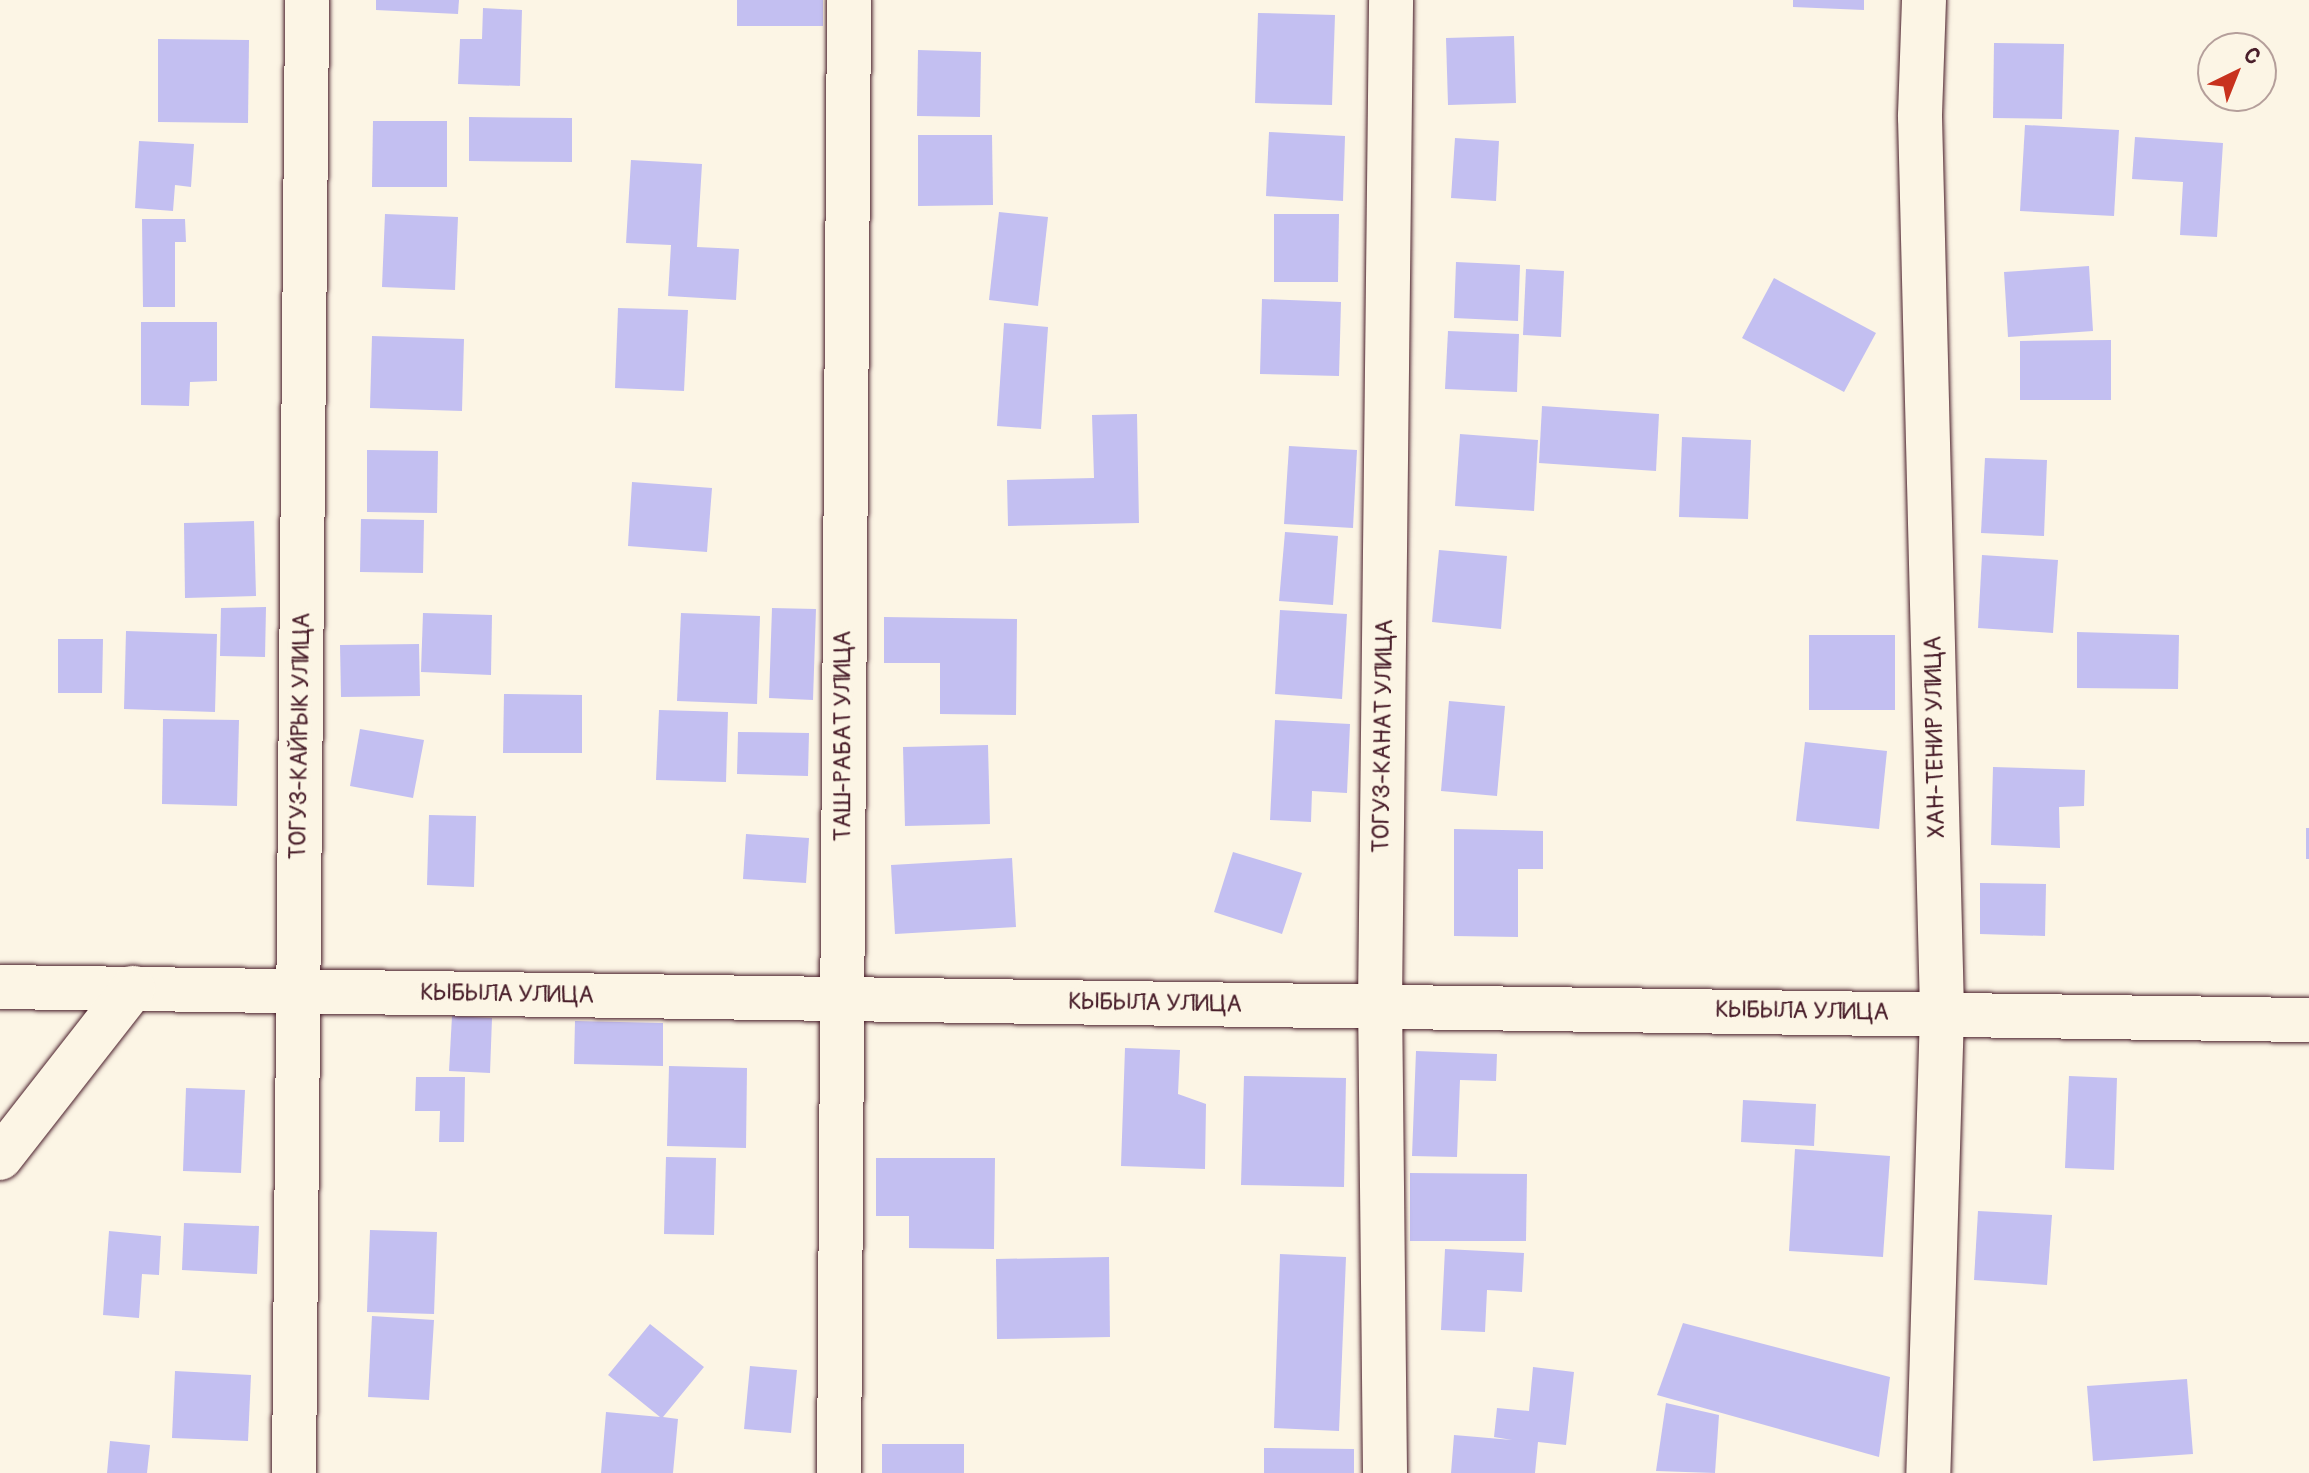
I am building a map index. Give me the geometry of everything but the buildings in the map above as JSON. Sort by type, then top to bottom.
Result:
[{"type":"street","name":"ТОГУЗ-КАЙРЫК УЛИЦА","points":[[294,1473],[307,0]]},
{"type":"street","name":"ТАШ-РАБАТ УЛИЦА","points":[[839,1473],[849,0]]},
{"type":"street","name":"ТОГУЗ-КАНАТ УЛИЦА","points":[[1385,1473],[1380,1006],[1391,0]]},
{"type":"street","name":"ХАН-ТЕНИР УЛИЦА","points":[[1924,0],[1920,117],[1942,1013],[1928,1473]]},
{"type":"street","name":"КЫБЫЛА УЛИЦА","points":[[0,987],[2309,1020]]},
{"type":"street","points":[[0,1158],[133,988]]}]
